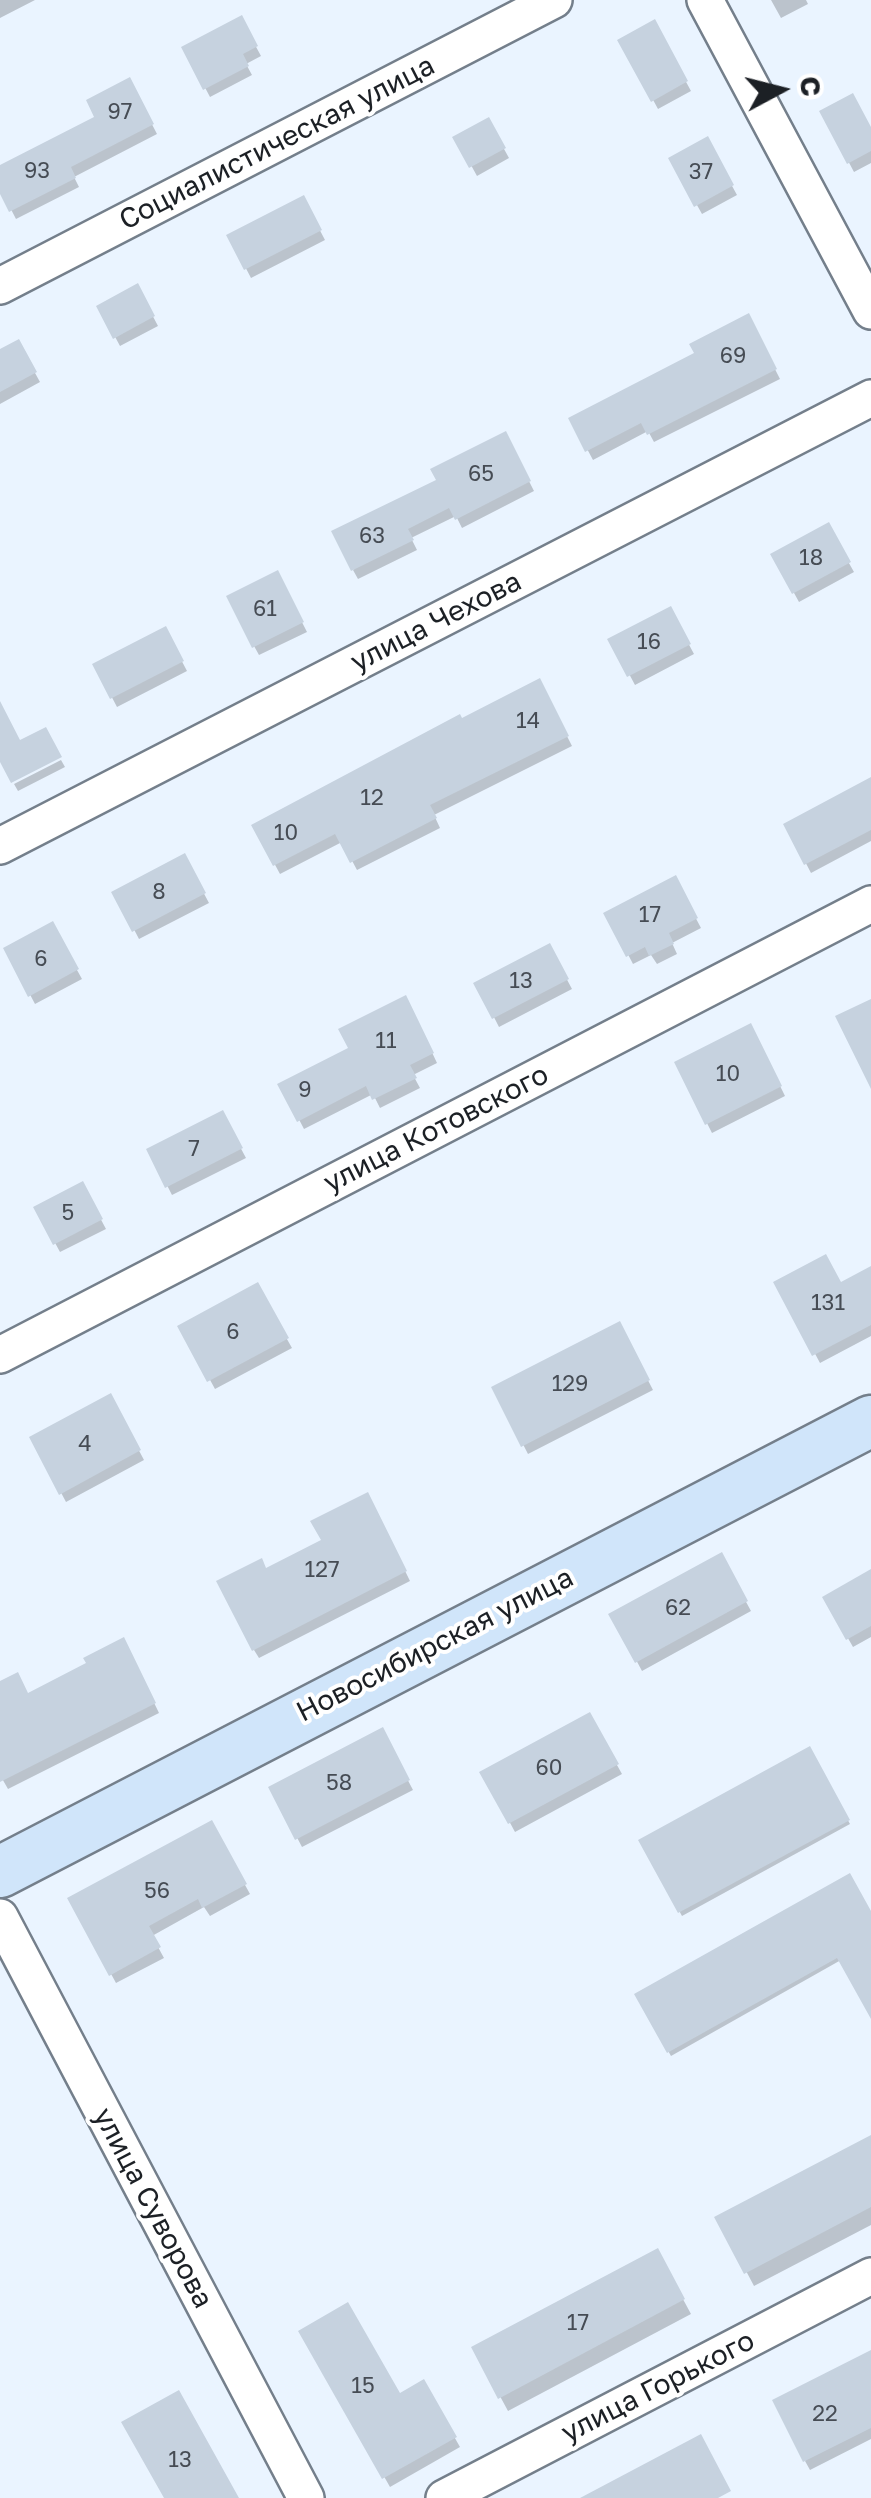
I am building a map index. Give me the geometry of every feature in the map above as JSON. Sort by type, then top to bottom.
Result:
[{"type":"main road","name":"Новосибирская улица","points":[[0,1872],[871,1421]]},
{"type":"street","name":"Социалистическая улица","points":[[0,286],[554,0]]},
{"type":"street","points":[[705,0],[871,311]]},
{"type":"street","name":"улица Чехова","points":[[0,846],[871,398]]},
{"type":"street","name":"улица Котовского","points":[[0,1355],[871,904]]},
{"type":"street","name":"улица Суворова","points":[[0,1918],[306,2498]]},
{"type":"street","name":"улица Горького","points":[[444,2498],[871,2276]]},
{"type":"building","points":[[242,15],[258,46],[243,54],[249,66],[203,90],[181,47]]},
{"type":"building","points":[[655,19],[688,81],[651,102],[617,40]]},
{"type":"building","points":[[130,77],[154,124],[71,167],[76,178],[9,212],[0,194],[0,165],[94,117],[86,100]]},
{"type":"building","points":[[853,93],[871,127],[871,151],[847,164],[819,111]]},
{"type":"building","points":[[489,117],[506,148],[469,168],[452,137]]},
{"type":"building","points":[[708,136],[734,185],[694,207],[668,158]]},
{"type":"building","points":[[304,195],[322,230],[244,270],[226,235]]},
{"type":"building","points":[[138,283],[155,316],[113,339],[96,306]]},
{"type":"building","points":[[749,313],[777,369],[647,435],[641,423],[585,452],[568,418],[694,353],[689,344]]},
{"type":"building","points":[[19,339],[37,372],[0,392],[0,349]]},
{"type":"building","points":[[506,431],[531,481],[455,520],[449,508],[408,529],[414,540],[351,571],[331,531],[436,480],[430,469]]},
{"type":"building","points":[[829,522],[851,562],[792,594],[770,554]]},
{"type":"building","points":[[278,570],[304,622],[252,648],[226,596]]},
{"type":"building","points":[[671,606],[691,644],[627,677],[607,639]]},
{"type":"building","points":[[166,626],[184,661],[110,699],[92,664]]},
{"type":"building","points":[[540,678],[569,736],[430,805],[437,818],[350,863],[335,834],[273,866],[251,825],[460,714],[462,718]]},
{"type":"building","points":[[0,701],[20,740],[46,727],[62,757],[11,783],[0,762]]},
{"type":"building","points":[[871,777],[871,830],[804,865],[783,824]]},
{"type":"building","points":[[185,853],[206,893],[132,932],[111,892]]},
{"type":"building","points":[[676,875],[698,918],[669,933],[674,944],[649,956],[645,947],[626,957],[603,913]]},
{"type":"building","points":[[53,921],[79,969],[28,997],[3,948]]},
{"type":"building","points":[[550,943],[569,979],[492,1019],[473,983]]},
{"type":"building","points":[[406,995],[434,1053],[410,1065],[417,1078],[372,1100],[366,1086],[297,1122],[277,1084],[348,1048],[338,1029]]},
{"type":"building","points":[[871,999],[871,1089],[835,1016]]},
{"type":"building","points":[[751,1023],[782,1086],[705,1125],[674,1062]]},
{"type":"building","points":[[223,1110],[243,1148],[165,1188],[146,1149]]},
{"type":"building","points":[[83,1181],[103,1219],[53,1245],[33,1207]]},
{"type":"building","points":[[826,1254],[841,1282],[871,1266],[871,1325],[812,1356],[773,1282]]},
{"type":"building","points":[[258,1282],[289,1338],[207,1382],[177,1326]]},
{"type":"building","points":[[620,1321],[650,1380],[521,1447],[491,1387]]},
{"type":"building","points":[[111,1393],[141,1450],[59,1495],[29,1437]]},
{"type":"building","points":[[368,1492],[407,1571],[252,1651],[216,1581],[262,1558],[266,1568],[321,1540],[310,1521]]},
{"type":"building","points":[[722,1552],[748,1601],[635,1663],[608,1614]]},
{"type":"building","points":[[871,1569],[871,1626],[846,1640],[822,1597]]},
{"type":"building","points":[[124,1637],[156,1703],[0,1782],[0,1681],[18,1672],[28,1693],[86,1663],[83,1658]]},
{"type":"building","points":[[590,1712],[619,1764],[508,1824],[479,1772]]},
{"type":"building","points":[[383,1727],[410,1780],[295,1840],[268,1787]]},
{"type":"building","points":[[810,1746],[850,1820],[678,1913],[638,1840]]},
{"type":"building","points":[[212,1820],[247,1884],[202,1908],[198,1899],[149,1926],[161,1947],[109,1976],[67,1898]]},
{"type":"building","points":[[850,1873],[871,1911],[871,2019],[837,1958],[667,2053],[634,1994]]},
{"type":"building","points":[[871,2135],[871,2207],[744,2274],[714,2217]]},
{"type":"building","points":[[658,2248],[685,2299],[498,2399],[471,2347]]},
{"type":"building","points":[[348,2302],[400,2393],[424,2379],[457,2437],[382,2479],[298,2331]]},
{"type":"building","points":[[871,2350],[871,2428],[803,2462],[772,2400]]},
{"type":"building","points":[[179,2390],[239,2498],[164,2498],[121,2422]]},
{"type":"building","points":[[701,2434],[731,2491],[718,2498],[580,2498]]}]
